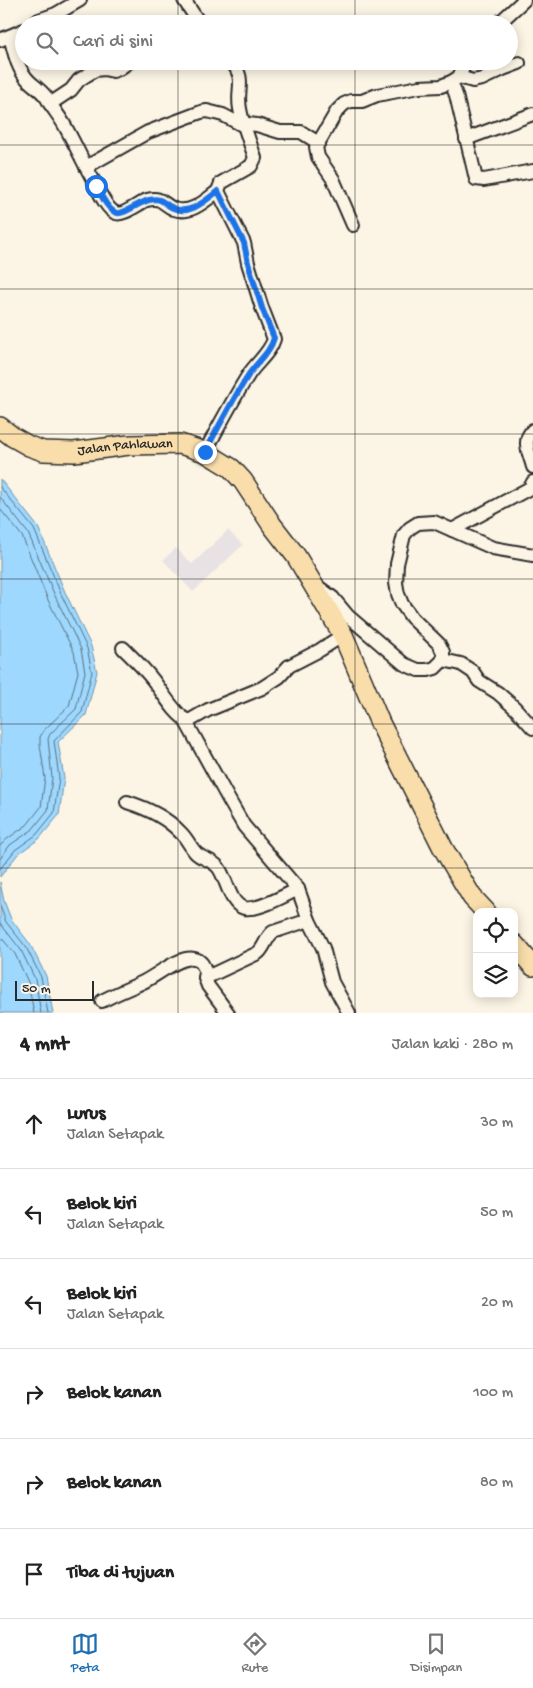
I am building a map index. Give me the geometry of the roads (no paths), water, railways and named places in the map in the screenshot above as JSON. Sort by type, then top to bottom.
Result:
[{"type":"highway","name":"Jalan Pahlawan","points":[[0,427],[29,446],[43,451],[74,452],[129,445],[180,444],[205,452],[231,468],[243,481],[272,525],[296,556],[344,635],[380,723],[443,848],[472,897],[482,908]]},
{"type":"highway","points":[[518,949],[533,966]]},
{"type":"street","points":[[53,15],[80,0]]},
{"type":"street","points":[[184,0],[194,15]]},
{"type":"street","points":[[508,15],[524,0]]},
{"type":"street","points":[[5,38],[15,57]]},
{"type":"street","points":[[22,70],[28,80],[47,98],[66,127],[103,198],[116,213],[121,214],[145,201],[157,199],[163,200],[173,208],[187,210],[199,205],[218,191],[221,183],[251,166],[255,158],[244,126],[238,96],[240,76],[238,70]]},
{"type":"street","points":[[50,104],[70,90],[79,80],[95,70]]},
{"type":"street","points":[[461,70],[455,80],[456,95],[476,179],[484,180],[533,171]]},
{"type":"street","points":[[353,225],[333,179],[318,157],[316,147],[317,142],[337,111],[344,104],[377,95],[419,87],[441,86],[455,80],[473,81],[482,79],[500,70]]},
{"type":"street","points":[[86,167],[148,132],[207,111],[223,115],[244,126],[248,124],[266,126],[280,132],[301,132],[317,142]]},
{"type":"street","points":[[466,140],[533,114]]},
{"type":"street","points":[[205,452],[233,399],[251,371],[270,348],[274,338],[262,308],[244,243],[218,191]]},
{"type":"street","points":[[533,430],[527,438],[526,446],[533,468]]},
{"type":"street","points":[[452,530],[530,488],[533,482]]},
{"type":"street","points":[[313,583],[333,598],[348,616],[404,664],[418,670],[428,670],[435,668],[443,660],[443,652],[439,644],[412,618],[402,604],[398,594],[397,573],[404,535],[410,528],[418,523],[434,522],[493,548],[533,555]]},
{"type":"street","points":[[185,720],[189,722],[208,710],[262,688],[279,677],[289,666],[344,635]]},
{"type":"street","points":[[123,648],[152,678],[185,720],[244,826],[298,889],[309,920],[323,948],[332,982],[349,1013]]},
{"type":"street","points":[[443,660],[461,664],[473,672],[479,680],[515,708],[533,728]]},
{"type":"street","points":[[127,802],[158,815],[181,832],[197,854],[217,866],[233,897],[242,908],[264,904],[298,889]]},
{"type":"street","points":[[205,978],[258,953],[264,946],[268,936],[274,932],[309,920]]},
{"type":"street","points":[[102,1001],[186,959],[194,958],[201,962],[206,973],[205,978],[208,986],[228,1013]]},
{"type":"water","points":[[0,479],[38,527],[65,592],[91,646],[97,672],[86,715],[58,742],[64,778],[59,815],[39,839],[18,854],[0,877]]},
{"type":"water","points":[[0,882],[4,901],[11,919],[30,944],[46,976],[53,1013],[0,1013]]}]
